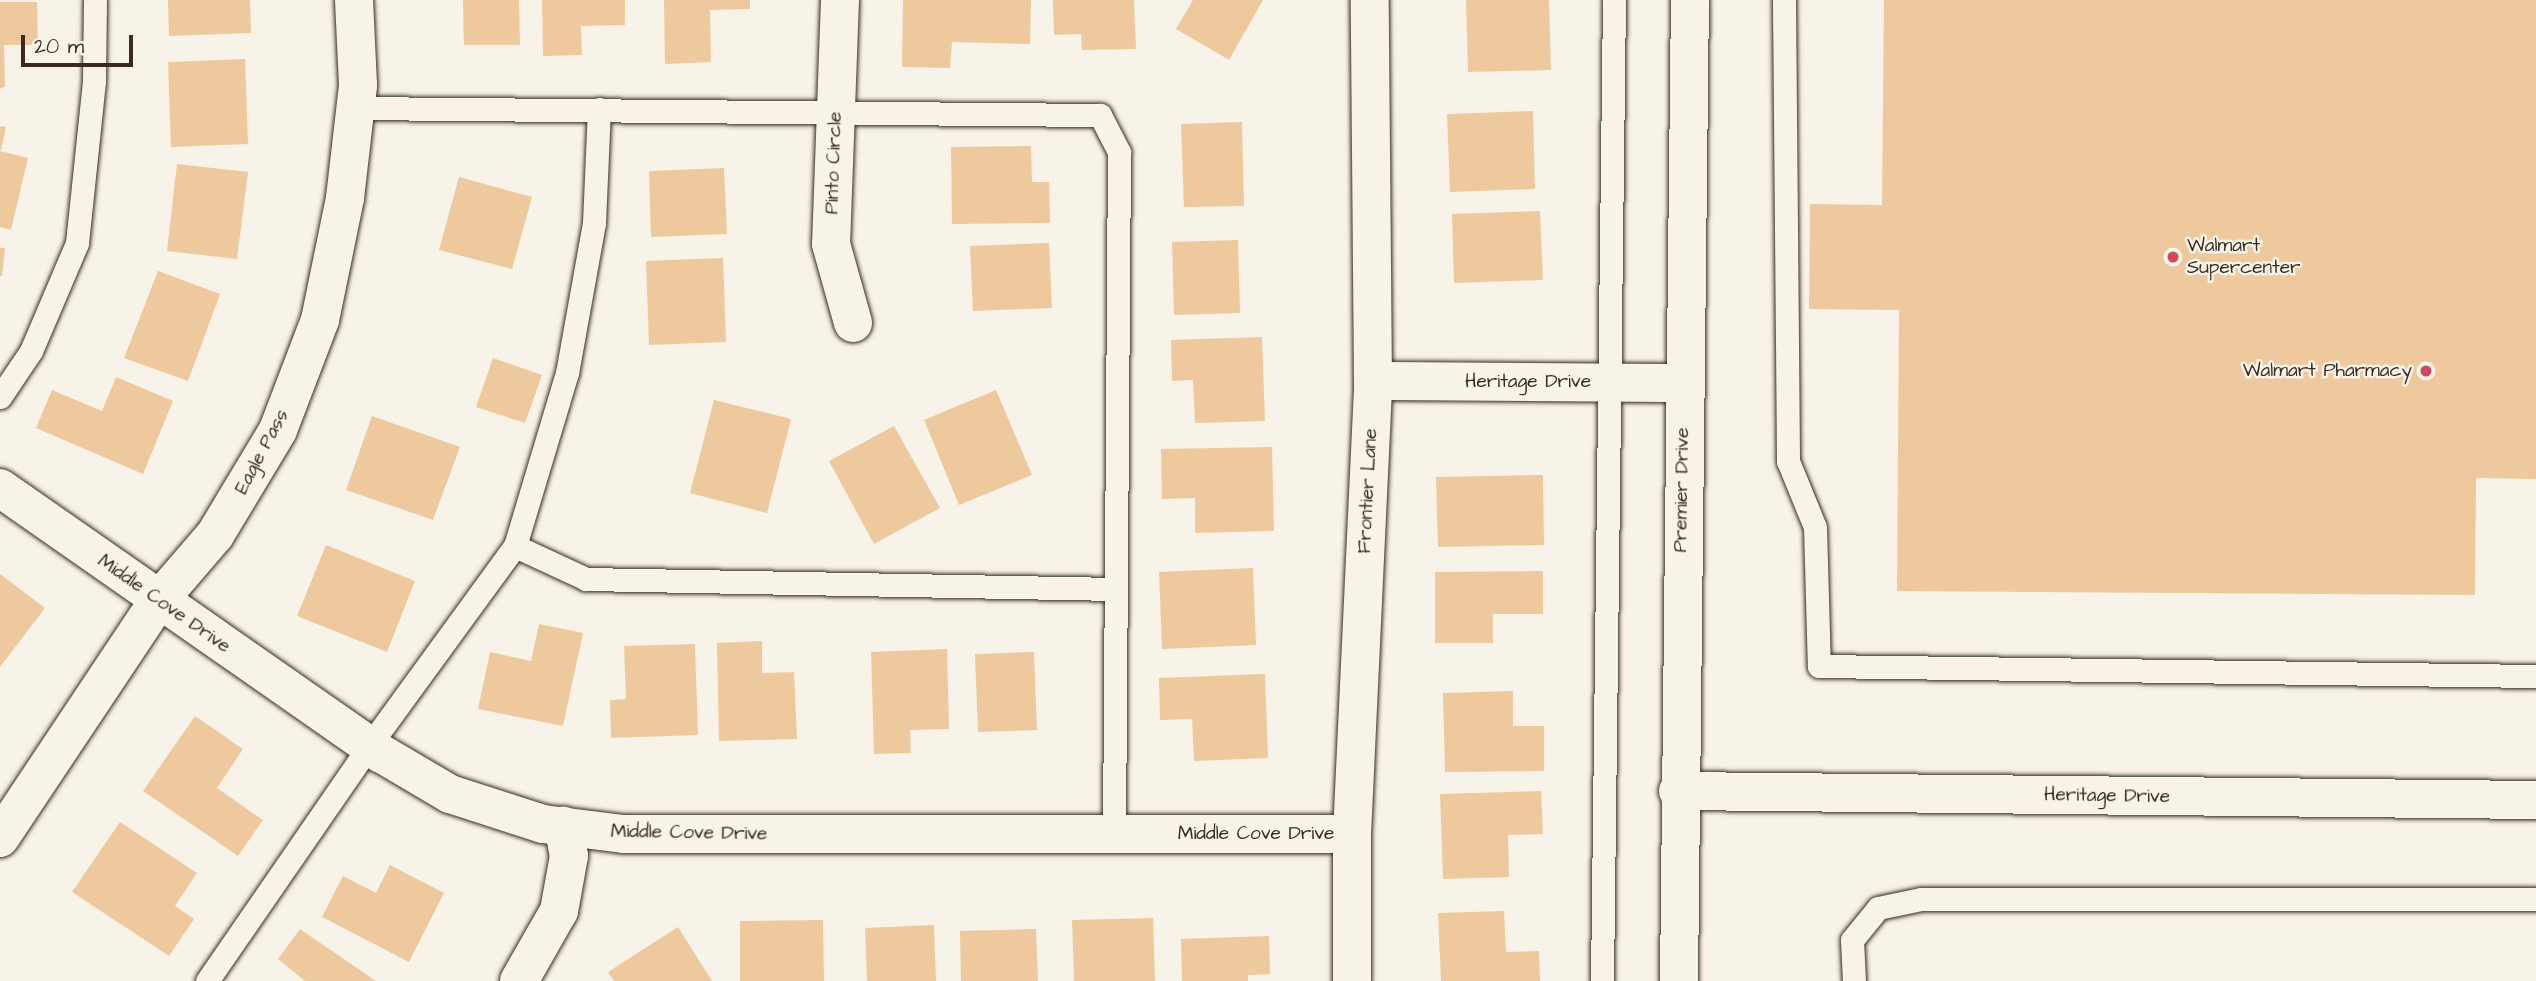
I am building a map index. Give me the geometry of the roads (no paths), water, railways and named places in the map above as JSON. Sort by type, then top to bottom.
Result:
[{"type":"street","name":"Eagle Pass","points":[[0,838],[159,600],[215,536],[278,430],[320,320],[345,198],[355,108],[354,0]]},
{"type":"street","name":"Pinto Circle","points":[[840,0],[831,244],[853,323]]},
{"type":"street","name":"Frontier Lane","points":[[1352,981],[1352,834],[1373,381],[1370,0]]},
{"type":"street","name":"Premier Drive","points":[[1679,981],[1678,792],[1690,0]]},
{"type":"street","name":"Heritage Drive","points":[[1373,381],[1683,383]]},
{"type":"street","name":"Middle Cove Drive","points":[[0,488],[369,746],[450,794],[543,824],[623,834],[1352,834]]},
{"type":"street","name":"Heritage Drive","points":[[1678,792],[2536,800]]},
{"type":"street","points":[[519,981],[559,911],[569,856],[563,826]]},
{"type":"lane","points":[[0,397],[31,351],[77,243],[94,81],[95,0]]},
{"type":"lane","points":[[1602,981],[1614,0]]},
{"type":"lane","points":[[1784,0],[1788,461],[1815,527],[1819,666],[2536,676]]},
{"type":"lane","points":[[355,108],[836,110],[1100,115],[1119,152],[1114,834]]},
{"type":"lane","points":[[207,981],[369,746],[515,546],[567,373],[594,223],[599,109]]},
{"type":"lane","points":[[515,546],[586,579],[1115,589]]},
{"type":"lane","points":[[1854,981],[1852,940],[1878,908],[1921,900],[2536,899]]},
{"type":"place","name":"Walmart Supercenter","points":[[2173,257]]},
{"type":"place","name":"Walmart Pharmacy","points":[[2426,371]]}]
